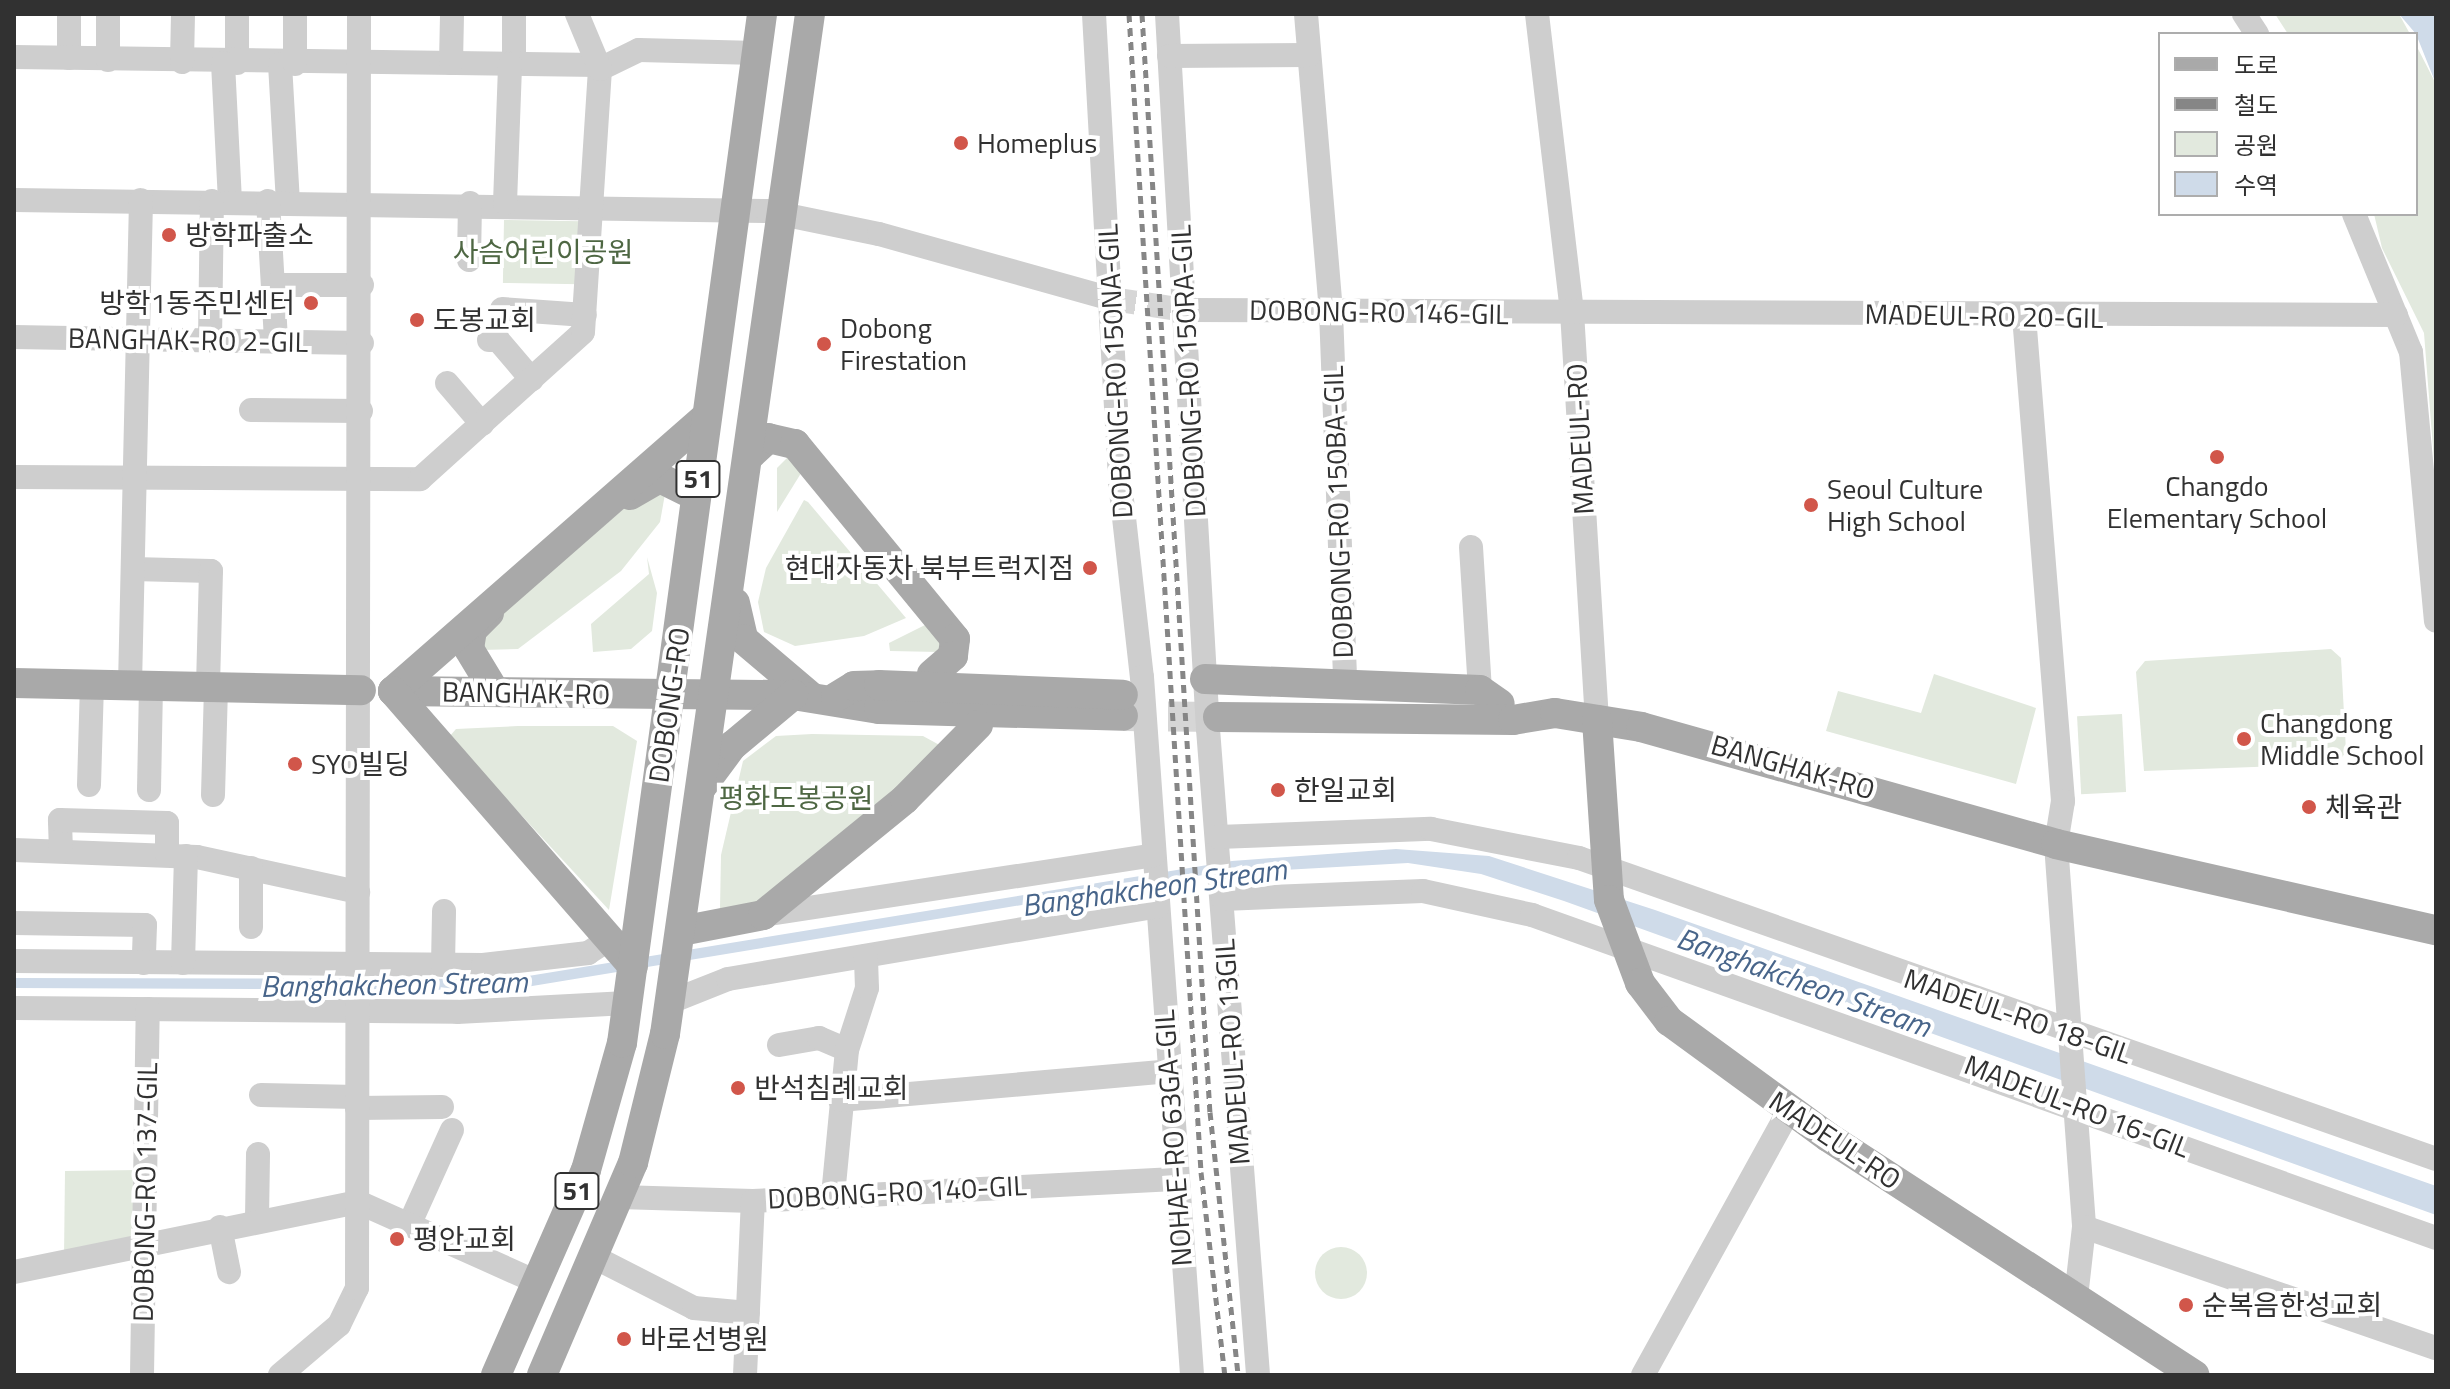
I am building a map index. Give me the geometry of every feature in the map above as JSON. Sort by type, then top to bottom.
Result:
[{"type":"main road","name":"DOBONG-RO","points":[[496,1375],[539,1283],[602,1121],[628,1000],[626,950],[671,694],[762,14]]},
{"type":"main road","name":"DOBONG-RO","points":[[542,1375],[619,1197],[670,1003],[733,580],[810,14]]},
{"type":"main road","points":[[626,950],[393,691],[707,416]]},
{"type":"main road","points":[[750,455],[768,438],[795,444],[955,639],[953,656],[932,674],[879,697],[898,723],[978,725],[1133,704]]},
{"type":"main road","points":[[495,692],[469,649],[477,624],[641,485],[673,479],[696,496]]},
{"type":"main road","points":[[701,787],[732,746],[813,696],[743,639],[733,580]]},
{"type":"main road","points":[[932,674],[1133,704]]},
{"type":"main road","points":[[1212,706],[1345,682],[1499,707]]},
{"type":"main road","name":"BANGHAK-RO","points":[[14,683],[361,690]]},
{"type":"main road","name":"BANGHAK-RO","points":[[393,691],[813,696],[854,686],[879,697],[1133,704]]},
{"type":"main road","name":"BANGHAK-RO","points":[[1212,706],[1499,707],[1597,720],[1776,759],[2056,844],[2436,930]]},
{"type":"main road","name":"MADEUL-RO","points":[[1597,720],[1605,876],[1623,946],[1681,1033],[1789,1110],[2194,1375]]},
{"type":"main road","points":[[680,937],[763,915],[905,799],[978,725]]},
{"type":"street","points":[[69,14],[69,58]]},
{"type":"street","points":[[108,14],[108,60]]},
{"type":"street","points":[[182,62],[183,14]]},
{"type":"street","points":[[210,340],[230,63],[237,14]]},
{"type":"street","points":[[295,14],[278,126],[278,201],[268,284],[362,285]]},
{"type":"street","points":[[280,1375],[349,1308],[357,1288],[361,690],[359,480],[363,201],[359,14]]},
{"type":"street","points":[[451,63],[452,14]]},
{"type":"street","points":[[505,203],[514,14]]},
{"type":"street","points":[[14,477],[420,479],[580,339],[595,205],[599,67],[577,14]]},
{"type":"street","name":"DOBONG-RO 150NA-GIL","points":[[1094,14],[1133,704]]},
{"type":"street","name":"DOBONG-RO 150RA-GIL","points":[[1167,14],[1212,706]]},
{"type":"street","name":"DOBONG-RO 150BA-GIL","points":[[1306,14],[1331,312],[1345,682]]},
{"type":"street","name":"MADEUL-RO","points":[[1537,14],[1572,312],[1597,720]]},
{"type":"street","points":[[2244,14],[2256,32]]},
{"type":"street","points":[[14,57],[599,67],[639,50],[757,53]]},
{"type":"street","points":[[1169,56],[1309,55]]},
{"type":"street","points":[[14,200],[363,201],[738,209],[782,213],[1112,299]]},
{"type":"street","points":[[141,200],[133,569],[149,790]]},
{"type":"street","points":[[469,260],[470,203]]},
{"type":"street","points":[[2355,216],[2411,352],[2436,621]]},
{"type":"street","points":[[275,285],[276,341]]},
{"type":"street","points":[[502,309],[585,315]]},
{"type":"street","name":"DOBONG-RO 146-GIL","points":[[1185,310],[1572,312]]},
{"type":"street","name":"MADEUL-RO 20-GIL","points":[[1572,312],[2396,315]]},
{"type":"street","points":[[2024,316],[2063,801],[2056,844],[2074,1042],[2084,1227],[2076,1297]]},
{"type":"street","name":"BANGHAK-RO 2-GIL","points":[[14,337],[362,343]]},
{"type":"street","points":[[489,340],[498,340],[532,380]]},
{"type":"street","points":[[447,383],[482,424]]},
{"type":"street","points":[[251,410],[361,411]]},
{"type":"street","points":[[1471,547],[1499,707]]},
{"type":"street","points":[[133,569],[211,571],[213,795]]},
{"type":"street","points":[[89,785],[92,684]]},
{"type":"street","name":"BANGHAK-RO","points":[[361,690],[393,691]]},
{"type":"street","points":[[763,915],[1154,860],[1133,704]]},
{"type":"street","name":"MADEUL-RO 13GIL","points":[[1212,706],[1258,1375]]},
{"type":"street","points":[[1220,848],[1447,830],[1605,876]]},
{"type":"street","points":[[14,850],[176,855],[358,892]]},
{"type":"street","points":[[176,855],[183,963]]},
{"type":"street","name":"NOHAE-RO 63GA-GIL","points":[[1154,860],[1170,1071],[1174,1179],[1192,1375]]},
{"type":"street","points":[[251,868],[251,927]]},
{"type":"street","name":"MADEUL-RO 18-GIL","points":[[1605,876],[2074,1042],[2436,1159]]},
{"type":"street","points":[[1224,895],[1423,891],[1532,915],[1623,946]]},
{"type":"street","points":[[670,1003],[710,983],[1158,904]]},
{"type":"street","points":[[443,965],[444,911]]},
{"type":"street","points":[[14,923],[145,925],[144,963]]},
{"type":"street","name":"MADEUL-RO 16-GIL","points":[[1623,946],[2077,1104],[2436,1238]]},
{"type":"street","points":[[14,961],[443,965],[626,950]]},
{"type":"street","points":[[833,1196],[840,1100],[847,1050],[867,988],[866,956]]},
{"type":"street","points":[[14,1008],[357,1011],[628,1000]]},
{"type":"street","name":"DOBONG-RO 137-GIL","points":[[142,1375],[148,1009]]},
{"type":"street","points":[[779,1045],[819,1038],[847,1050]]},
{"type":"street","points":[[840,1100],[1170,1071]]},
{"type":"street","points":[[261,1095],[442,1107]]},
{"type":"street","points":[[1643,1375],[1789,1110]]},
{"type":"street","points":[[410,1223],[452,1130]]},
{"type":"street","points":[[257,1219],[258,1154]]},
{"type":"street","name":"DOBONG-RO 140-GIL","points":[[619,1197],[753,1201],[1174,1179]]},
{"type":"street","points":[[745,1375],[753,1201]]},
{"type":"street","points":[[14,1272],[257,1219],[358,1202],[539,1283]]},
{"type":"street","points":[[220,1227],[229,1272]]},
{"type":"street","points":[[2084,1227],[2436,1348]]},
{"type":"street","points":[[594,1257],[694,1308],[748,1313]]},
{"type":"street","points":[[1625,1375],[1659,1344]]},
{"type":"street","points":[[1658,1375],[1659,1344]]},
{"type":"green space","points":[[2275,14],[2399,14],[2409,32],[2287,32]]},
{"type":"green space","points":[[2418,49],[2436,84],[2436,487],[2424,333],[2382,248],[2374,216],[2418,216]]},
{"type":"green space","name":"사슴어린이공원","points":[[504,220],[582,221],[581,284],[503,283]]},
{"type":"green space","points":[[790,455],[803,470],[777,512],[777,468]]},
{"type":"green space","points":[[641,494],[665,494],[660,522],[621,571],[518,649],[481,650],[490,622]]},
{"type":"green space","points":[[804,500],[906,618],[864,636],[795,646],[764,632],[758,602],[766,568]]},
{"type":"green space","points":[[647,557],[657,593],[652,631],[631,649],[593,652],[591,624],[649,574]]},
{"type":"green space","points":[[927,624],[945,638],[939,652],[890,651],[889,643]]},
{"type":"green space","points":[[2331,649],[2341,658],[2346,751],[2338,764],[2144,771],[2136,672],[2145,661]]},
{"type":"green space","points":[[1934,674],[2036,708],[2016,784],[1826,731],[1838,691],[1921,713]]},
{"type":"green space","points":[[2122,714],[2126,792],[2081,794],[2077,716]]},
{"type":"green space","points":[[613,726],[637,741],[609,910],[449,737],[456,729]]},
{"type":"green space","name":"평화도봉공원","points":[[776,736],[923,736],[945,748],[754,904],[720,909],[721,855],[743,761]]},
{"type":"green space","points":[[139,1170],[138,1241],[64,1257],[65,1171]]},
{"type":"green space","points":[[1341,1247],[1359,1255],[1367,1273],[1359,1291],[1341,1299],[1323,1291],[1315,1273],[1323,1255]]},
{"type":"water","points":[[2399,14],[2436,14],[2436,84],[2418,32],[2414,32]]},
{"type":"water","name":"Banghakcheon Stream","points":[[1396,849],[1489,856],[1655,910],[2436,1186],[2436,1215],[1564,901],[1481,874],[1408,863],[1209,874],[508,990],[14,988],[14,978],[510,979],[1232,861]]},
{"type":"tunnel","points":[[1112,299],[1185,310]]},
{"type":"tunnel","points":[[1123,716],[1218,717]]},
{"type":"railway","points":[[1129,14],[1201,1172],[1225,1375]]},
{"type":"railway","points":[[1142,14],[1210,1112],[1238,1375]]},
{"type":"place","name":"Homeplus","points":[[961,143]]},
{"type":"place","name":"방학파출소","points":[[169,235]]},
{"type":"place","name":"방학1동주민센터","points":[[311,303]]},
{"type":"place","name":"도봉교회","points":[[417,320]]},
{"type":"place","name":"Dobong Firestation","points":[[824,344]]},
{"type":"place","name":"Changdo Elementary School","points":[[2217,457]]},
{"type":"place","name":"Seoul Culture High School","points":[[1811,505]]},
{"type":"place","name":"현대자동차 북부트럭지점","points":[[1090,568]]},
{"type":"place","name":"Changdong Middle School","points":[[2244,739]]},
{"type":"place","name":"SYO빌딩","points":[[295,764]]},
{"type":"place","name":"한일교회","points":[[1278,790]]},
{"type":"place","name":"체육관","points":[[2309,807]]},
{"type":"place","name":"반석침례교회","points":[[738,1088]]},
{"type":"place","name":"평안교회","points":[[397,1239]]},
{"type":"place","name":"순복음한성교회","points":[[2186,1305]]},
{"type":"place","name":"바로선병원","points":[[624,1339]]}]
